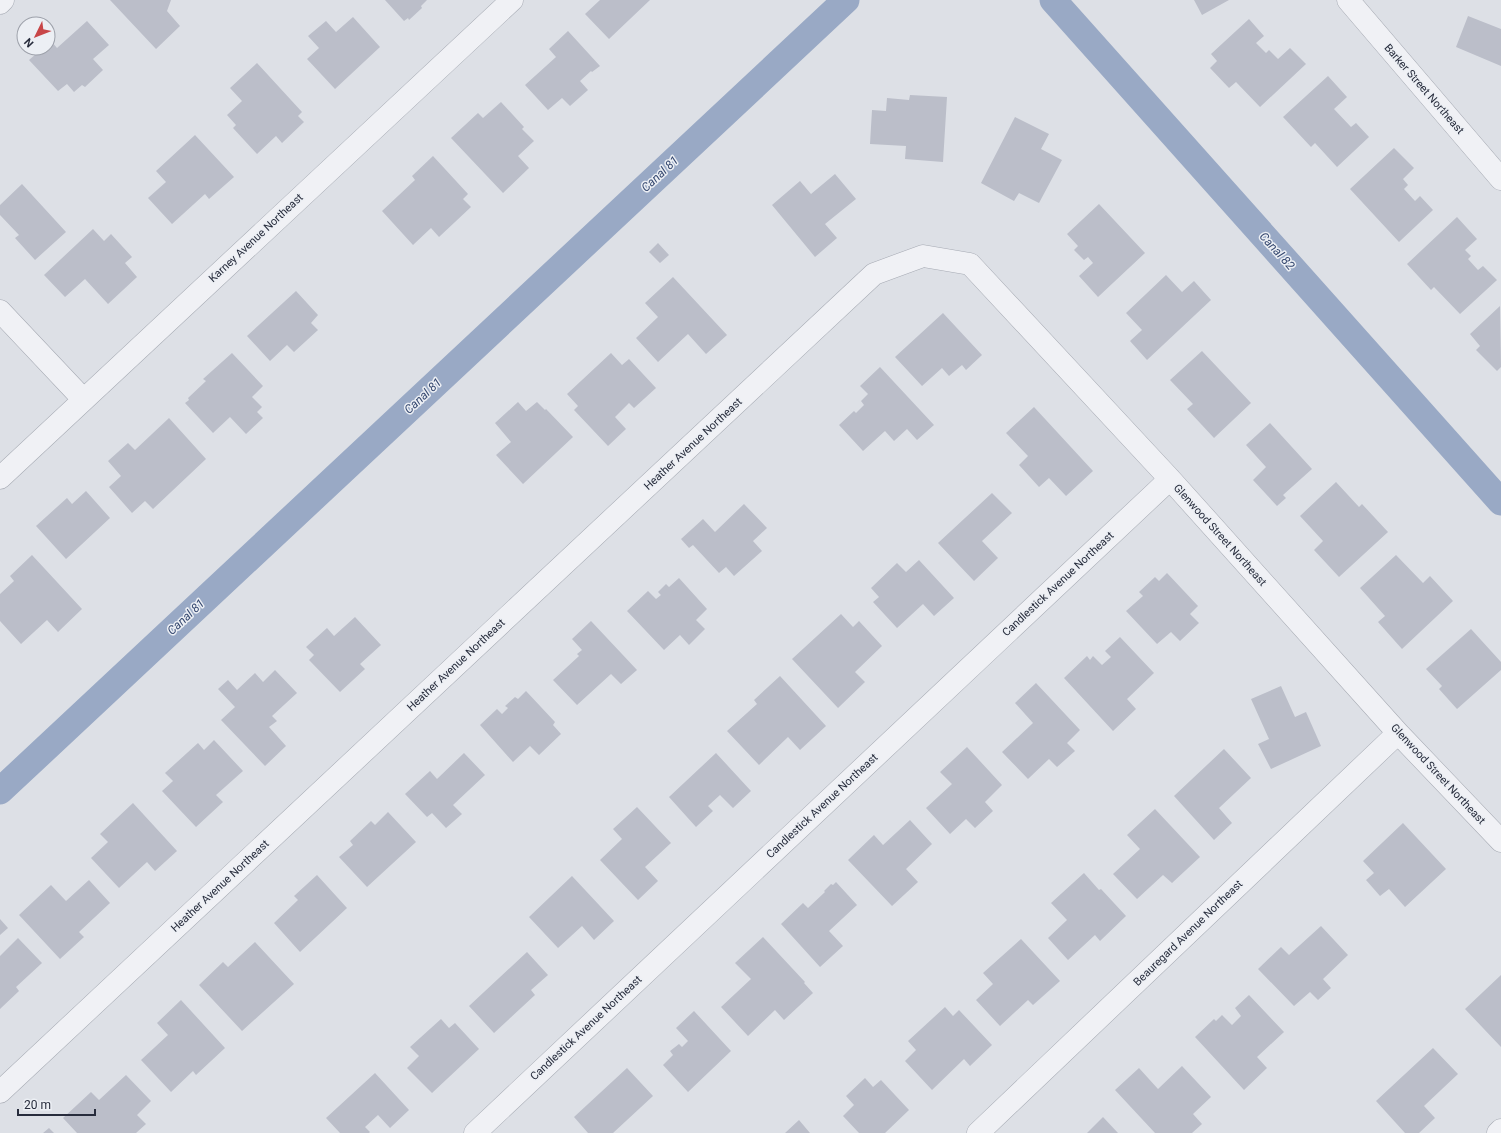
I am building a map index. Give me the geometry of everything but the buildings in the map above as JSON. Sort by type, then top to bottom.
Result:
[{"type":"street","points":[[0,3],[3,0]]},
{"type":"street","name":"Karney Avenue Northeast","points":[[0,478],[512,0]]},
{"type":"street","name":"Barker Street Northeast","points":[[1348,0],[1501,179]]},
{"type":"street","name":"Glenwood Street Northeast","points":[[924,256],[970,264],[1170,479],[1398,733],[1501,841]]},
{"type":"street","name":"Heather Avenue Northeast","points":[[0,1092],[874,274],[924,256]]},
{"type":"street","points":[[0,311],[83,399]]},
{"type":"street","name":"Candlestick Avenue Northeast","points":[[475,1133],[1170,479]]},
{"type":"street","name":"Beauregard Avenue Northeast","points":[[978,1133],[1398,733]]},
{"type":"street","points":[[1498,1133],[1501,1130]]},
{"type":"waterway","name":"Canal 81","points":[[0,791],[846,0]]},
{"type":"waterway","name":"Canal 82","points":[[1053,0],[1501,502]]}]
